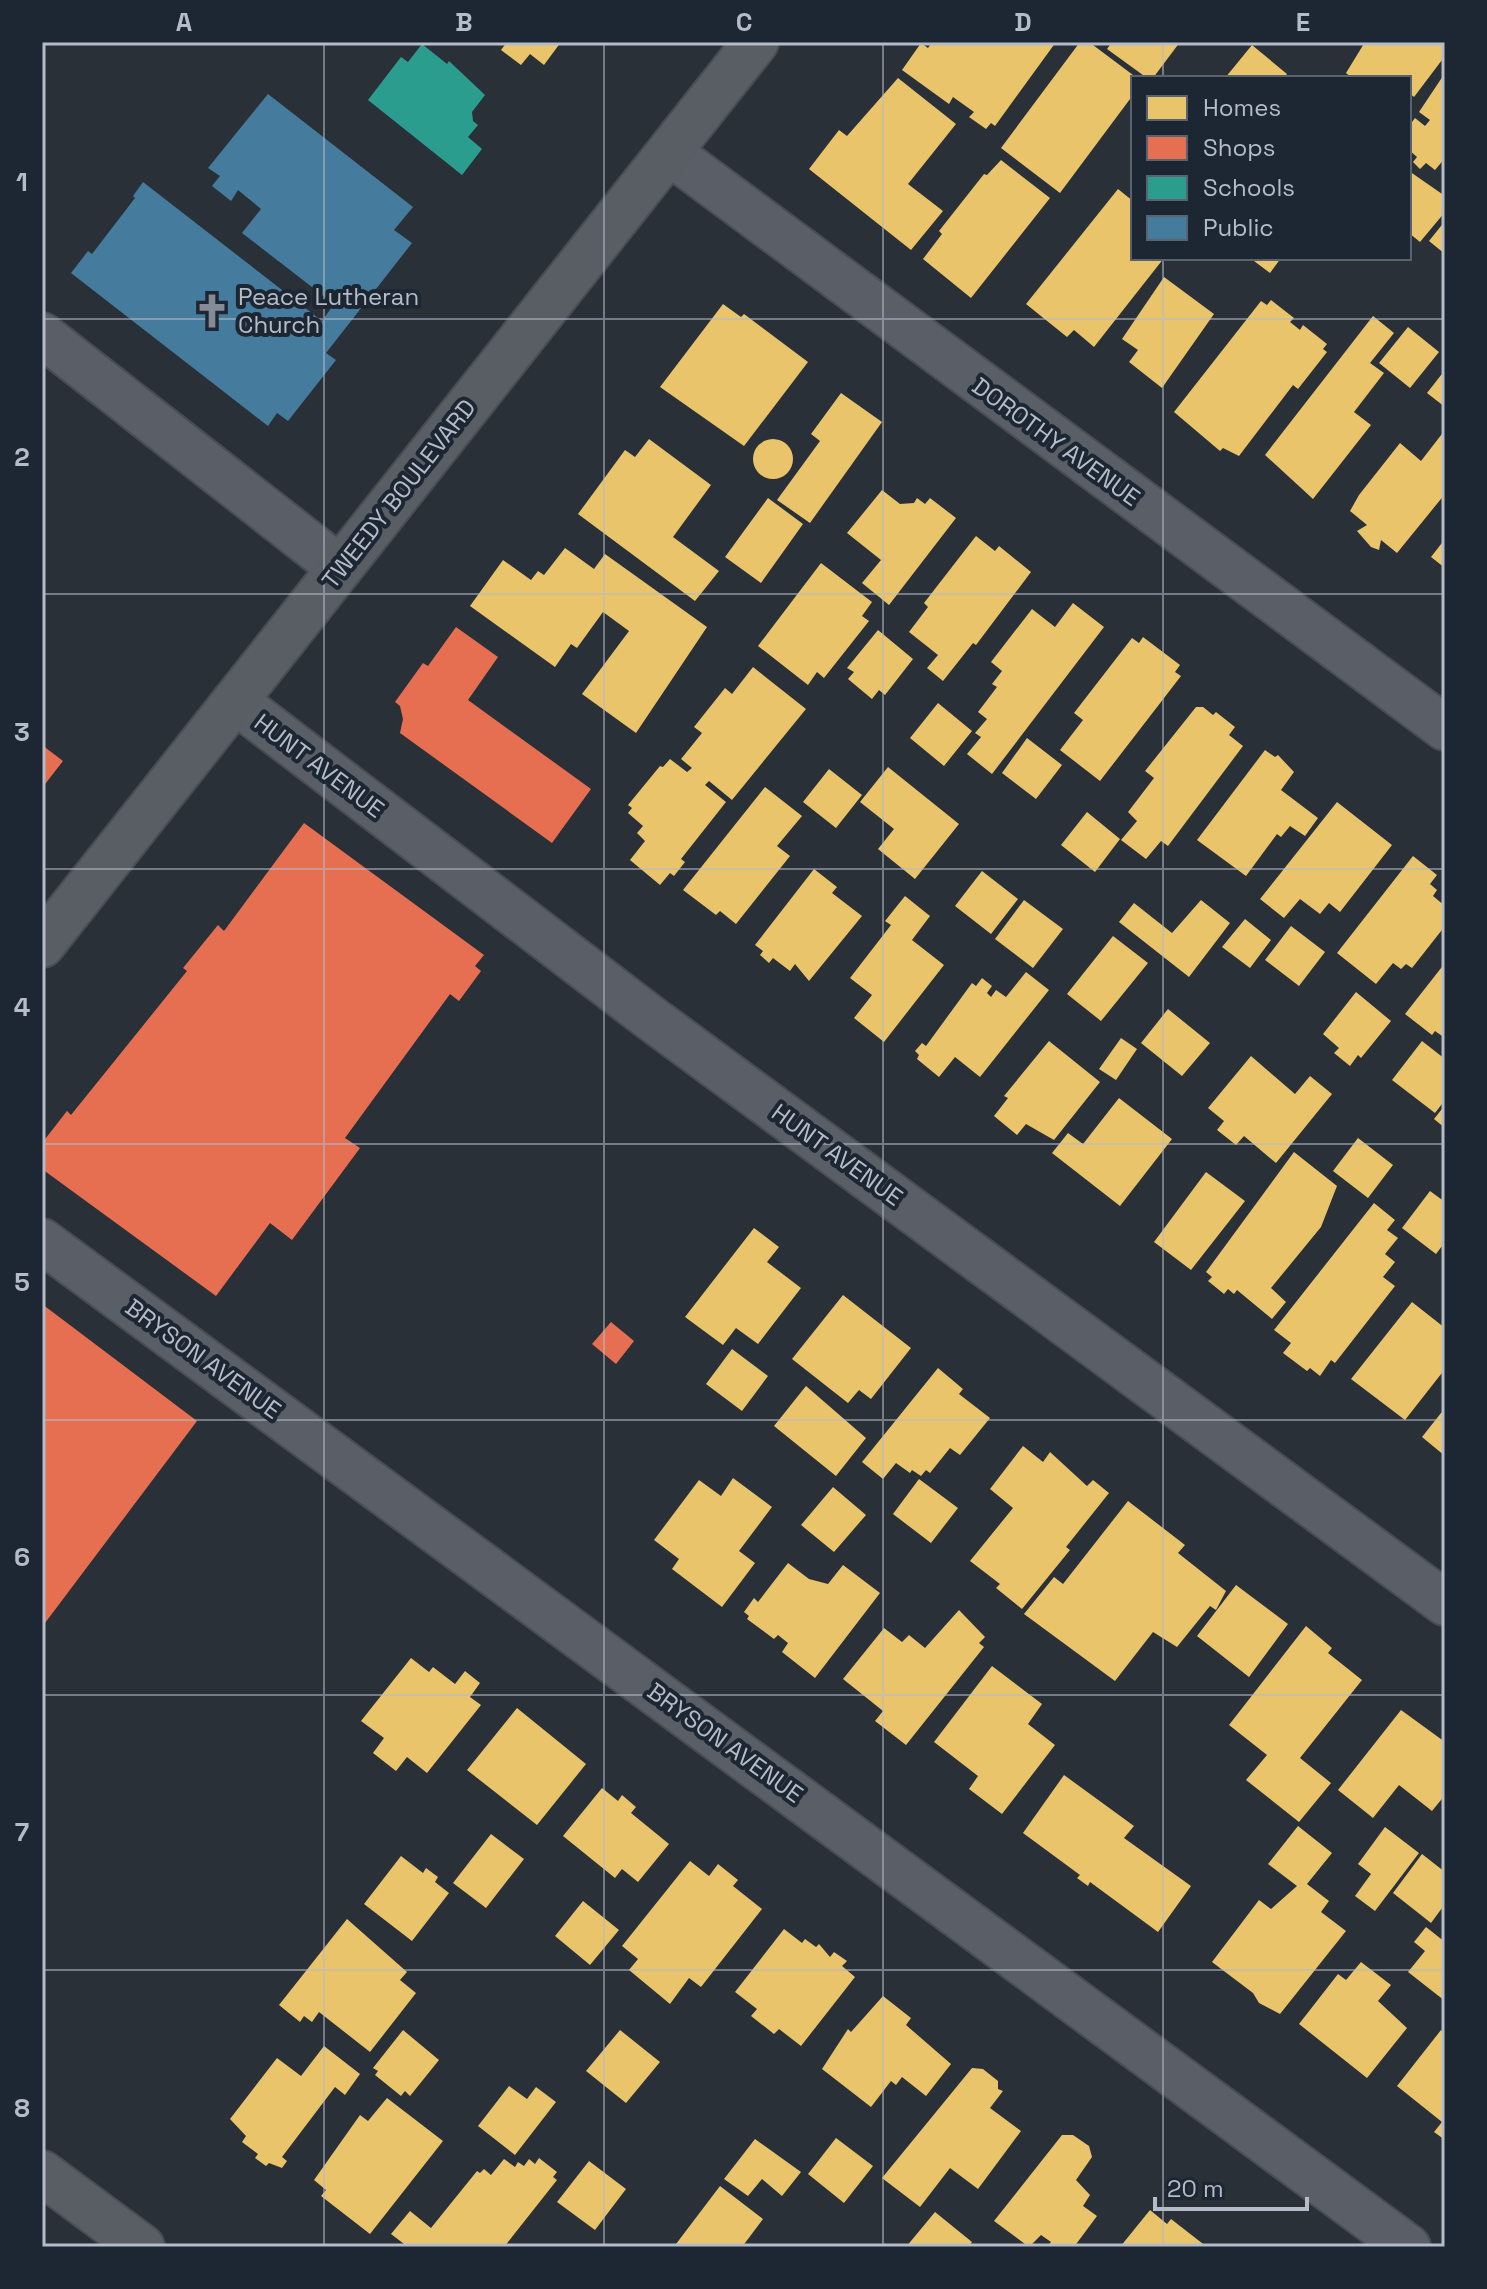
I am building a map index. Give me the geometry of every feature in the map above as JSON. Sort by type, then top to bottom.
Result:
[{"type":"main road","name":"TWEEDY BOULEVARD","points":[[42,945],[756,42]]},
{"type":"main road","points":[[42,2173],[142,2247]]},
{"type":"street","name":"DOROTHY AVENUE","points":[[670,153],[1445,728]]},
{"type":"street","points":[[42,335],[340,568]]},
{"type":"street","name":"HUNT AVENUE","points":[[235,701],[652,1019],[1445,1603]]},
{"type":"street","name":"BRYSON AVENUE","points":[[42,1241],[1408,2247]]},
{"type":"building: Homes","points":[[507,42],[561,42],[544,65],[530,54],[521,65],[501,50]]},
{"type":"building: Homes","points":[[932,42],[1056,42],[995,126],[991,123],[986,129],[969,117],[974,112],[953,97],[949,104],[902,70],[921,43],[928,48]]},
{"type":"building: Homes","points":[[1080,42],[1089,42],[1134,76],[1131,76],[1131,98],[1060,193],[1001,148]]},
{"type":"building: Homes","points":[[1112,42],[1180,42],[1154,76],[1144,76],[1107,49]]},
{"type":"building: Homes","points":[[1365,42],[1445,42],[1445,56],[1414,97],[1411,95],[1411,76],[1350,76],[1346,73]]},
{"type":"building: Homes","points":[[1252,45],[1287,74],[1286,76],[1227,76]]},
{"type":"building: Homes","points":[[1445,73],[1445,158],[1435,170],[1426,163],[1420,169],[1413,162],[1417,157],[1411,152],[1411,123],[1415,118],[1425,126],[1430,120],[1419,112]]},
{"type":"building: Homes","points":[[898,78],[956,124],[908,184],[943,211],[911,250],[809,169],[839,130],[847,136]]},
{"type":"building: Homes","points":[[1001,160],[1050,198],[971,298],[923,259],[942,234],[939,231],[984,174],[987,175]]},
{"type":"building: Homes","points":[[1411,172],[1445,196],[1445,212],[1420,242],[1411,235]]},
{"type":"building: Homes","points":[[1118,189],[1131,199],[1131,260],[1162,260],[1094,347],[1074,330],[1067,337],[1026,304]]},
{"type":"building: Homes","points":[[1445,221],[1445,254],[1429,241]]},
{"type":"building: Homes","points":[[1253,260],[1280,260],[1270,273]]},
{"type":"building: Homes","points":[[1164,277],[1214,314],[1162,388],[1129,362],[1138,350],[1122,339]]},
{"type":"building: Homes","points":[[1271,300],[1294,318],[1290,322],[1300,330],[1303,325],[1327,344],[1323,349],[1327,352],[1298,389],[1293,385],[1239,456],[1223,448],[1220,451],[1174,412],[1261,301],[1267,305]]},
{"type":"building: Homes","points":[[723,304],[741,317],[744,314],[808,362],[744,446],[660,387]]},
{"type":"building: Homes","points":[[1373,316],[1394,333],[1370,363],[1384,373],[1354,412],[1371,425],[1313,499],[1265,455]]},
{"type":"building: Homes","points":[[1408,327],[1439,352],[1410,388],[1379,363]]},
{"type":"building: Homes","points":[[1445,370],[1445,407],[1427,393]]},
{"type":"building: Homes","points":[[841,393],[882,422],[810,523],[777,500],[820,441],[811,434]]},
{"type":"building: Homes","points":[[1445,430],[1445,494],[1397,553],[1381,540],[1379,550],[1371,547],[1357,531],[1367,525],[1350,511],[1359,495],[1400,443],[1421,461]]},
{"type":"building: Homes","points":[[649,439],[711,485],[673,537],[719,571],[695,601],[578,514],[625,450],[635,457]]},
{"type":"building: Homes","points":[[773,439],[787,445],[793,459],[787,473],[773,479],[759,473],[753,459],[759,445]]},
{"type":"building: Homes","points":[[882,490],[900,504],[914,503],[917,498],[925,504],[930,498],[956,518],[889,605],[862,583],[881,560],[847,533]]},
{"type":"building: Homes","points":[[768,498],[803,524],[761,583],[725,557]]},
{"type":"building: Homes","points":[[976,536],[995,551],[999,546],[1031,572],[976,645],[973,643],[943,681],[927,668],[938,655],[909,632],[928,607],[924,603]]},
{"type":"building: Homes","points":[[1445,539],[1445,568],[1431,557]]},
{"type":"building: Homes","points":[[565,548],[594,569],[605,554],[707,627],[636,733],[582,694],[629,631],[603,612],[577,648],[571,644],[555,667],[470,606],[503,560],[531,580],[538,571],[544,575]]},
{"type":"building: Homes","points":[[821,563],[872,602],[862,616],[869,621],[824,678],[817,672],[808,685],[758,646]]},
{"type":"building: Homes","points":[[1073,603],[1104,627],[992,774],[967,754],[981,737],[975,733],[987,719],[978,712],[997,687],[992,684],[1002,671],[991,662],[1032,609],[1055,627]]},
{"type":"building: Homes","points":[[878,630],[913,659],[885,695],[879,690],[872,699],[848,679],[854,672],[847,668]]},
{"type":"building: Homes","points":[[1143,637],[1180,665],[1175,672],[1181,676],[1100,781],[1060,750],[1083,720],[1074,713],[1132,638],[1139,643]]},
{"type":"building: Homes","points":[[753,667],[806,709],[732,800],[709,781],[705,785],[726,802],[681,859],[685,862],[674,876],[670,873],[660,885],[630,860],[645,841],[637,833],[643,826],[628,813],[632,808],[628,805],[660,766],[663,767],[670,759],[687,772],[692,768],[681,759],[702,733],[694,727],[725,688],[732,694]]},
{"type":"building: Homes","points":[[938,703],[972,731],[944,766],[910,738]]},
{"type":"building: Homes","points":[[1196,707],[1203,707],[1213,715],[1216,712],[1235,727],[1229,735],[1243,746],[1168,846],[1161,841],[1146,859],[1121,840],[1137,821],[1128,812],[1154,778],[1145,771]]},
{"type":"building: Homes","points":[[1027,738],[1062,765],[1036,799],[1002,773]]},
{"type":"building: Homes","points":[[1265,750],[1275,757],[1278,755],[1294,772],[1281,790],[1318,818],[1305,836],[1290,826],[1281,837],[1277,834],[1246,876],[1197,840]]},
{"type":"building: Homes","points":[[888,767],[959,824],[915,879],[878,849],[894,829],[860,802]]},
{"type":"building: Homes","points":[[829,769],[862,795],[836,828],[803,802]]},
{"type":"building: Homes","points":[[765,787],[802,816],[777,846],[790,856],[736,924],[720,911],[716,915],[683,890]]},
{"type":"building: Homes","points":[[1337,802],[1392,845],[1340,912],[1329,903],[1320,914],[1300,899],[1284,918],[1260,899]]},
{"type":"building: Homes","points":[[1087,812],[1120,839],[1095,872],[1061,845]]},
{"type":"building: Homes","points":[[1413,856],[1437,875],[1430,884],[1437,890],[1433,896],[1445,906],[1445,926],[1412,968],[1406,964],[1401,969],[1393,963],[1376,984],[1337,953]]},
{"type":"building: Homes","points":[[814,869],[837,887],[832,893],[862,916],[809,981],[795,964],[790,971],[773,958],[769,963],[760,955],[763,951],[755,945]]},
{"type":"building: Homes","points":[[982,871],[1018,899],[991,934],[955,906]]},
{"type":"building: Homes","points":[[905,896],[930,916],[912,940],[944,965],[884,1042],[854,1018],[872,995],[850,978],[891,925],[885,921]]},
{"type":"building: Homes","points":[[1024,900],[1063,929],[1033,968],[995,939]]},
{"type":"building: Homes","points":[[1201,900],[1230,923],[1189,977],[1119,922],[1134,903],[1172,933]]},
{"type":"building: Homes","points":[[1245,919],[1271,940],[1250,968],[1222,947]]},
{"type":"building: Homes","points":[[1291,926],[1325,952],[1299,986],[1265,960]]},
{"type":"building: Homes","points":[[1113,936],[1148,963],[1101,1021],[1067,994]]},
{"type":"building: Homes","points":[[1445,963],[1445,1038],[1435,1031],[1432,1035],[1405,1014]]},
{"type":"building: Homes","points":[[1026,972],[1049,990],[980,1077],[955,1057],[939,1077],[917,1059],[919,1055],[915,1051],[922,1043],[926,1046],[972,983],[976,986],[982,978],[992,986],[987,993],[991,997],[996,990],[1006,997]]},
{"type":"building: Homes","points":[[1356,992],[1391,1021],[1361,1058],[1358,1055],[1350,1066],[1334,1053],[1339,1048],[1323,1034]]},
{"type":"building: Homes","points":[[1168,1009],[1210,1043],[1182,1076],[1141,1043]]},
{"type":"building: Homes","points":[[1121,1038],[1137,1049],[1116,1080],[1099,1069]]},
{"type":"building: Homes","points":[[1049,1041],[1100,1082],[1054,1140],[1026,1124],[1017,1135],[994,1116],[1008,1098],[1004,1096]]},
{"type":"building: Homes","points":[[1422,1041],[1445,1059],[1445,1100],[1435,1113],[1392,1080]]},
{"type":"building: Homes","points":[[1251,1056],[1295,1094],[1310,1076],[1332,1094],[1276,1163],[1244,1136],[1236,1145],[1217,1130],[1224,1121],[1208,1108]]},
{"type":"building: Homes","points":[[1119,1098],[1172,1139],[1120,1206],[1052,1153],[1068,1133],[1083,1144]]},
{"type":"building: Homes","points":[[1445,1105],[1445,1128],[1434,1119]]},
{"type":"building: Homes","points":[[1358,1138],[1393,1165],[1368,1198],[1333,1171]]},
{"type":"building: Homes","points":[[1294,1152],[1337,1186],[1321,1227],[1271,1288],[1286,1302],[1272,1319],[1237,1290],[1234,1294],[1228,1289],[1224,1294],[1208,1281],[1212,1277],[1206,1272]]},
{"type":"building: Homes","points":[[1206,1172],[1245,1201],[1191,1270],[1154,1242]]},
{"type":"building: Homes","points":[[1430,1191],[1445,1202],[1445,1242],[1436,1254],[1402,1228]]},
{"type":"building: Homes","points":[[1374,1203],[1395,1220],[1387,1230],[1398,1238],[1385,1254],[1395,1262],[1383,1277],[1395,1286],[1335,1363],[1331,1360],[1320,1376],[1310,1368],[1307,1371],[1283,1353],[1291,1343],[1274,1330]]},
{"type":"building: Homes","points":[[754,1228],[779,1247],[767,1262],[801,1288],[758,1344],[736,1328],[723,1345],[685,1317]]},
{"type":"building: Homes","points":[[843,1295],[911,1348],[871,1399],[859,1390],[848,1403],[792,1359]]},
{"type":"building: Homes","points":[[1412,1302],[1445,1328],[1445,1369],[1405,1420],[1351,1379]]},
{"type":"building: Homes","points":[[732,1349],[768,1376],[742,1411],[706,1384]]},
{"type":"building: Homes","points":[[938,1368],[963,1389],[959,1394],[990,1418],[960,1455],[950,1448],[930,1473],[926,1470],[921,1476],[912,1470],[910,1473],[896,1463],[883,1479],[862,1462]]},
{"type":"building: Homes","points":[[806,1386],[866,1438],[836,1476],[774,1426]]},
{"type":"building: Homes","points":[[1445,1408],[1445,1456],[1422,1437]]},
{"type":"building: Homes","points":[[1023,1446],[1043,1462],[1050,1452],[1087,1486],[1093,1480],[1109,1493],[1066,1547],[1070,1550],[1022,1609],[996,1588],[1000,1584],[970,1561],[1013,1508],[990,1489]]},
{"type":"building: Homes","points":[[733,1478],[772,1507],[739,1551],[755,1563],[722,1607],[672,1569],[679,1559],[654,1540],[699,1480],[721,1496]]},
{"type":"building: Homes","points":[[919,1479],[958,1508],[931,1543],[893,1514]]},
{"type":"building: Homes","points":[[833,1487],[866,1515],[834,1552],[801,1525]]},
{"type":"building: Homes","points":[[1128,1501],[1185,1545],[1178,1553],[1226,1591],[1216,1610],[1210,1606],[1177,1647],[1153,1632],[1115,1681],[1024,1614],[1054,1577],[1063,1584]]},
{"type":"building: Homes","points":[[788,1563],[809,1579],[828,1584],[843,1565],[880,1593],[815,1678],[782,1652],[788,1643],[778,1635],[774,1639],[747,1619],[749,1616],[744,1612],[754,1598],[758,1602]]},
{"type":"building: Homes","points":[[1236,1585],[1288,1624],[1249,1677],[1197,1636]]},
{"type":"building: Homes","points":[[959,1610],[985,1637],[979,1643],[984,1647],[906,1745],[875,1721],[883,1711],[843,1679],[884,1628],[902,1642],[909,1635],[925,1648]]},
{"type":"building: Homes","points":[[1306,1626],[1332,1648],[1328,1653],[1362,1680],[1300,1758],[1331,1783],[1299,1822],[1246,1780],[1267,1755],[1229,1725]]},
{"type":"building: Homes","points":[[411,1658],[429,1672],[433,1667],[455,1684],[465,1671],[480,1683],[470,1697],[481,1705],[427,1773],[407,1757],[396,1771],[373,1753],[384,1738],[361,1721]]},
{"type":"building: Homes","points":[[992,1666],[1042,1704],[1028,1724],[1055,1745],[1002,1814],[969,1789],[978,1776],[934,1742]]},
{"type":"building: Homes","points":[[517,1708],[586,1764],[537,1825],[467,1770]]},
{"type":"building: Homes","points":[[1401,1710],[1445,1742],[1445,1795],[1432,1811],[1399,1785],[1373,1818],[1338,1790]]},
{"type":"building: Homes","points":[[1064,1775],[1134,1826],[1124,1838],[1191,1886],[1158,1932],[1090,1882],[1088,1886],[1077,1878],[1080,1875],[1023,1833]]},
{"type":"building: Homes","points":[[602,1788],[618,1801],[622,1795],[636,1807],[631,1813],[669,1844],[638,1882],[622,1869],[615,1878],[563,1836]]},
{"type":"building: Homes","points":[[1298,1826],[1332,1853],[1307,1884],[1329,1901],[1321,1912],[1346,1931],[1280,2014],[1259,2003],[1253,1993],[1212,1962],[1259,1900],[1271,1909],[1297,1886],[1268,1864]]},
{"type":"building: Homes","points":[[1385,1827],[1419,1853],[1375,1911],[1355,1896],[1371,1874],[1358,1864]]},
{"type":"building: Homes","points":[[491,1834],[524,1859],[486,1908],[453,1883]]},
{"type":"building: Homes","points":[[1422,1854],[1445,1872],[1445,1904],[1431,1923],[1393,1893]]},
{"type":"building: Homes","points":[[401,1856],[423,1873],[426,1868],[438,1877],[435,1882],[449,1893],[412,1941],[364,1904]]},
{"type":"building: Homes","points":[[690,1861],[709,1876],[718,1864],[738,1880],[733,1886],[762,1909],[701,1987],[689,1978],[670,2004],[629,1970],[638,1959],[622,1946]]},
{"type":"building: Homes","points":[[583,1901],[619,1930],[590,1965],[555,1936]]},
{"type":"building: Homes","points":[[347,1919],[407,1972],[400,1980],[416,1993],[370,2052],[319,2012],[312,2022],[304,2016],[300,2022],[279,2005]]},
{"type":"building: Homes","points":[[1426,1927],[1445,1942],[1445,2001],[1408,1972],[1425,1951],[1414,1942]]},
{"type":"building: Homes","points":[[784,1929],[802,1943],[805,1939],[816,1947],[819,1944],[830,1957],[834,1952],[847,1961],[842,1966],[855,1977],[801,2046],[779,2029],[774,2034],[751,2016],[757,2009],[735,1992]]},
{"type":"building: Homes","points":[[1361,1962],[1391,1985],[1378,2001],[1407,2028],[1367,2078],[1299,2024],[1338,1974],[1346,1980]]},
{"type":"building: Homes","points":[[883,1996],[911,2018],[906,2025],[951,2064],[926,2096],[902,2077],[896,2085],[891,2081],[871,2107],[822,2069],[848,2029],[851,2032]]},
{"type":"building: Homes","points":[[403,2030],[439,2060],[410,2096],[405,2091],[401,2096],[375,2075],[378,2071],[373,2068]]},
{"type":"building: Homes","points":[[620,2030],[660,2062],[626,2103],[586,2071]]},
{"type":"building: Homes","points":[[1441,2030],[1445,2034],[1445,2140],[1434,2132],[1442,2122],[1397,2086]]},
{"type":"building: Homes","points":[[324,2046],[360,2074],[345,2095],[335,2087],[282,2157],[287,2161],[282,2168],[269,2163],[266,2166],[255,2158],[258,2154],[242,2142],[246,2136],[230,2119],[277,2058],[301,2076]]},
{"type":"building: Homes","points":[[972,2068],[983,2069],[998,2081],[998,2089],[1003,2091],[990,2108],[1021,2131],[978,2189],[950,2168],[920,2207],[882,2178]]},
{"type":"building: Homes","points":[[509,2086],[527,2099],[536,2087],[556,2102],[515,2155],[478,2126]]},
{"type":"building: Homes","points":[[387,2098],[443,2141],[370,2234],[321,2196],[326,2190],[314,2180],[360,2115],[368,2121]]},
{"type":"building: Homes","points":[[1062,2135],[1073,2135],[1089,2146],[1092,2157],[1076,2180],[1090,2195],[1083,2206],[1097,2216],[1074,2247],[1047,2247],[1051,2242],[1041,2235],[1029,2247],[994,2221]]},
{"type":"building: Homes","points":[[836,2138],[873,2166],[844,2203],[808,2174]]},
{"type":"building: Homes","points":[[755,2139],[801,2172],[782,2196],[762,2179],[748,2196],[724,2179]]},
{"type":"building: Homes","points":[[539,2158],[557,2172],[553,2177],[557,2180],[504,2247],[408,2247],[391,2234],[410,2211],[431,2228],[477,2171],[480,2173],[484,2169],[491,2175],[504,2159],[515,2167],[518,2162],[524,2166],[529,2159],[535,2164]]},
{"type":"building: Homes","points":[[589,2161],[626,2189],[595,2230],[557,2202]]},
{"type":"building: Homes","points":[[720,2186],[763,2219],[742,2247],[679,2247],[676,2244]]},
{"type":"building: Homes","points":[[1150,2210],[1167,2224],[1171,2219],[1207,2247],[1120,2247]]},
{"type":"building: Homes","points":[[935,2212],[972,2242],[968,2247],[906,2247]]},
{"type":"building: Shops","points":[[456,627],[498,657],[468,700],[591,789],[552,843],[400,733],[403,719],[400,706],[395,702],[423,663],[428,666]]},
{"type":"building: Shops","points":[[42,745],[63,761],[42,788]]},
{"type":"building: Shops","points":[[304,823],[484,955],[475,966],[481,971],[459,1001],[450,994],[345,1138],[360,1148],[292,1240],[270,1223],[216,1296],[42,1169],[42,1143],[67,1111],[71,1115],[187,971],[183,968],[218,925],[224,931]]},
{"type":"building: Shops","points":[[42,1304],[197,1421],[42,1627]]},
{"type":"building: Shops","points":[[611,1322],[634,1341],[616,1364],[592,1344]]},
{"type":"building: Schools","points":[[422,44],[447,64],[449,61],[485,95],[472,112],[473,121],[478,125],[468,137],[482,149],[462,175],[368,100],[401,57],[408,62]]},
{"type":"building: Public","points":[[268,94],[413,207],[394,230],[412,243],[326,353],[336,360],[288,421],[277,413],[268,426],[71,273],[88,251],[92,254],[135,198],[133,196],[143,182],[322,321],[334,304],[242,233],[261,209],[238,190],[231,201],[212,186],[220,176],[208,168]]},
{"type":"place","name":"Peace Lutheran Church","points":[[212,311]]}]
